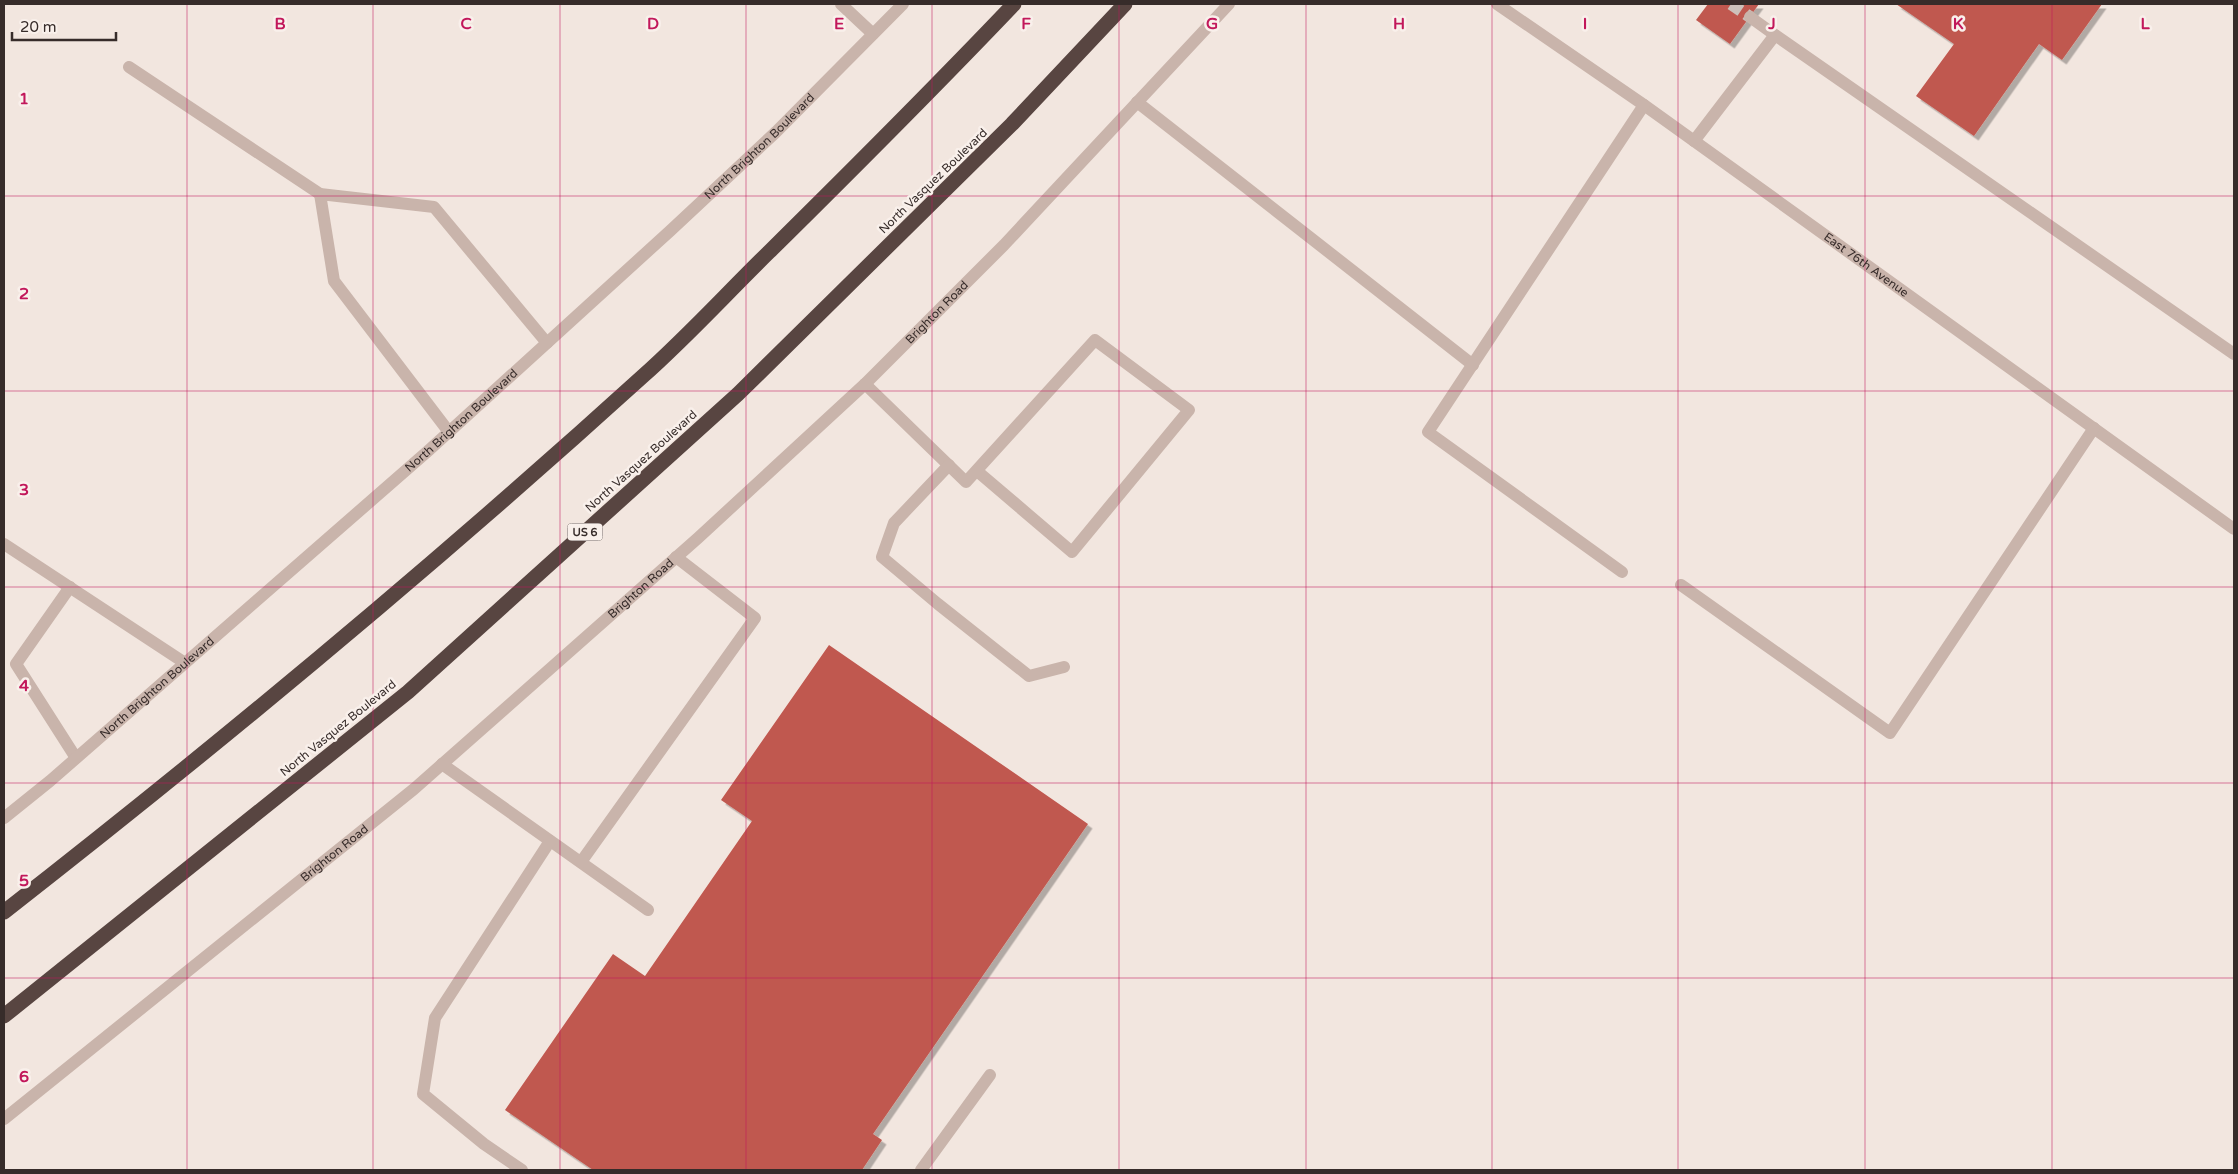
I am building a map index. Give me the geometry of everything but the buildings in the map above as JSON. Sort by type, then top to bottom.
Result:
[{"type":"highway","points":[[4,912],[122,820],[313,664],[455,543],[646,374],[925,98],[1014,4]]},
{"type":"highway","name":"North Vasquez Boulevard","points":[[4,1016],[408,692],[709,420],[1012,124],[1125,4]]},
{"type":"street","points":[[841,4],[873,34]]},
{"type":"street","name":"North Brighton Boulevard","points":[[4,818],[76,758],[449,432],[776,132],[903,4]]},
{"type":"street","name":"Brighton Road","points":[[4,1119],[399,801],[676,557],[865,384],[1004,245],[1228,4]]},
{"type":"street","name":"East 76th Avenue","points":[[1497,4],[1644,105],[2234,529]]},
{"type":"street","points":[[1750,16],[2234,354]]},
{"type":"street","points":[[1694,141],[1775,35]]},
{"type":"street","points":[[129,67],[320,194],[434,208],[547,343]]},
{"type":"street","points":[[1137,102],[1473,365]]},
{"type":"street","points":[[1622,572],[1428,432],[1644,105]]},
{"type":"street","points":[[320,194],[334,281],[449,432]]},
{"type":"street","points":[[865,384],[966,482],[1095,340],[1189,410],[1072,552],[977,471]]},
{"type":"street","points":[[1681,585],[1890,733],[2094,428]]},
{"type":"street","points":[[949,465],[894,523],[882,557],[938,604],[1030,676],[1064,667]]},
{"type":"street","points":[[4,544],[185,663]]},
{"type":"street","points":[[581,862],[754,618],[676,557]]},
{"type":"street","points":[[70,587],[16,664],[76,758]]},
{"type":"street","points":[[442,764],[648,910]]},
{"type":"street","points":[[522,1170],[484,1144],[423,1094],[435,1018],[550,841]]},
{"type":"street","points":[[921,1170],[990,1075]]},
{"type":"tunnel","points":[[1731,4],[1750,17]]}]
